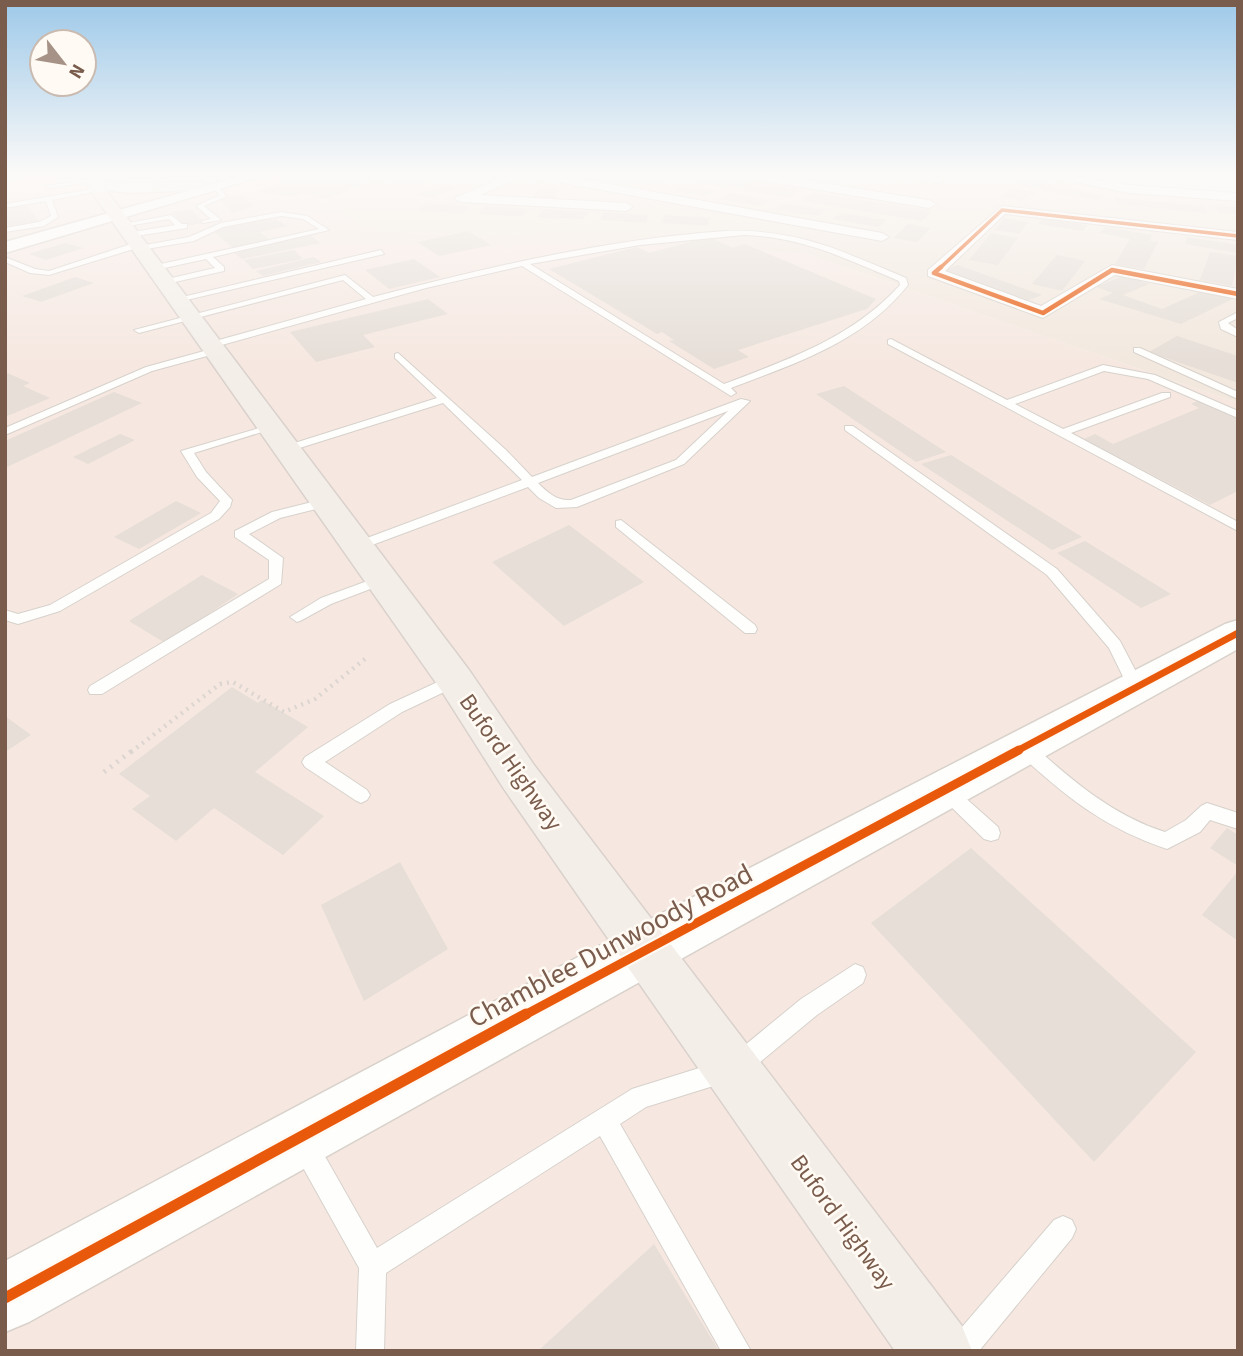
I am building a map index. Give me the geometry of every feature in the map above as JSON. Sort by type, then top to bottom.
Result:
[{"type":"main road","name":"Buford Highway","points":[[132,237],[455,680],[519,778],[734,1069],[819,1191],[937,1351]]},
{"type":"street","points":[[5,248],[42,237]]},
{"type":"street","points":[[973,237],[934,273],[1043,313],[1112,270],[1163,273],[1238,294]]},
{"type":"street","name":"Chamblee Dunwoody Road","points":[[5,1298],[645,949],[1238,633]]},
{"type":"lane","points":[[5,259],[33,271],[50,272],[131,237]]},
{"type":"lane","points":[[132,237],[139,330]]},
{"type":"lane","points":[[133,237],[201,250],[191,239]]},
{"type":"lane","points":[[133,237],[345,277],[372,300]]},
{"type":"lane","points":[[133,237],[221,269],[208,257]]},
{"type":"lane","points":[[133,237],[208,257],[293,237]]},
{"type":"lane","points":[[137,237],[381,252]]},
{"type":"lane","points":[[140,237],[195,237]]},
{"type":"lane","points":[[5,432],[149,369],[372,300],[523,263],[593,249],[685,237]]},
{"type":"lane","points":[[723,388],[841,341],[895,296],[904,285],[903,280],[803,239],[788,237]]},
{"type":"lane","points":[[523,263],[745,401]]},
{"type":"lane","points":[[1238,315],[1223,322],[1224,327],[1238,334]]},
{"type":"lane","points":[[891,342],[1236,525]]},
{"type":"lane","points":[[1137,350],[1238,396]]},
{"type":"lane","points":[[398,356],[543,495],[560,505],[573,504],[680,462],[745,401]]},
{"type":"lane","points":[[1006,404],[1103,368],[1151,377],[1238,415]]},
{"type":"lane","points":[[1062,433],[1166,395]]},
{"type":"lane","points":[[5,615],[18,619],[55,608],[215,516],[224,507],[226,499],[201,474],[187,451],[278,438],[444,399]]},
{"type":"lane","points":[[356,547],[745,401]]},
{"type":"lane","points":[[849,428],[1052,572],[1115,645],[1136,687]]},
{"type":"lane","points":[[96,690],[276,581],[276,558],[240,534],[276,515],[324,503]]},
{"type":"lane","points":[[621,524],[750,629]]},
{"type":"lane","points":[[297,617],[326,601],[381,580]]},
{"type":"lane","points":[[361,795],[311,762],[396,708],[455,680]]},
{"type":"lane","points":[[1023,747],[1086,803],[1134,832],[1167,841],[1193,826],[1207,811],[1238,821]]},
{"type":"lane","points":[[944,789],[991,833]]},
{"type":"lane","points":[[373,1266],[640,1097],[734,1069],[809,1007],[855,975]]},
{"type":"lane","points":[[604,1120],[737,1351]]},
{"type":"lane","points":[[300,1137],[373,1266],[370,1351]]},
{"type":"lane","points":[[960,1351],[1063,1228]]},
{"type":"path","points":[[104,772],[220,684],[233,682],[284,712],[315,699],[365,659]]},
{"type":"shaded area","points":[[5,237],[503,237],[807,254],[1238,403],[1238,1351],[5,1351]]},
{"type":"shaded area","points":[[503,237],[1238,237],[1238,403],[807,254]]},
{"type":"building","points":[[220,237],[267,237],[272,241],[235,249]]},
{"type":"building","points":[[300,237],[313,237],[320,243],[242,259],[233,252]]},
{"type":"building","points":[[439,237],[478,237],[491,245],[439,256],[418,242]]},
{"type":"building","points":[[708,237],[733,248],[745,244],[876,299],[867,309],[738,350],[749,357],[714,369],[669,341],[674,340],[662,332],[657,334],[549,269],[637,247],[649,253]]},
{"type":"building","points":[[894,237],[922,237],[917,242]]},
{"type":"building","points":[[988,237],[1018,238],[998,265],[969,260]]},
{"type":"building","points":[[1121,237],[1151,237],[1150,241],[1158,242],[1144,269],[1115,264],[1130,239]]},
{"type":"building","points":[[1189,237],[1238,245],[1238,253],[1185,244]]},
{"type":"building","points":[[65,243],[83,248],[46,260],[29,254]]},
{"type":"building","points":[[294,250],[303,259],[253,269],[244,260]]},
{"type":"building","points":[[1210,252],[1238,256],[1232,286],[1200,280]]},
{"type":"building","points":[[1057,255],[1085,261],[1062,291],[1032,284]]},
{"type":"building","points":[[314,257],[321,262],[263,276],[256,271]]},
{"type":"building","points":[[414,259],[440,277],[389,289],[365,270]]},
{"type":"building","points":[[958,265],[1042,295],[1024,302],[940,271]]},
{"type":"building","points":[[1123,276],[1149,284],[1123,295],[1162,309],[1204,290],[1233,299],[1181,324],[1099,299],[1113,293],[1096,287]]},
{"type":"building","points":[[75,277],[94,283],[41,302],[22,296]]},
{"type":"building","points":[[428,299],[448,314],[363,335],[375,347],[316,362],[290,332]]},
{"type":"building","points":[[1177,336],[1238,356],[1238,383],[1149,352]]},
{"type":"building","points":[[5,372],[30,383],[23,386],[50,398],[5,417]]},
{"type":"building","points":[[844,386],[946,452],[916,462],[816,394]]},
{"type":"building","points":[[114,392],[142,403],[5,468],[5,441]]},
{"type":"building","points":[[1197,401],[1238,419],[1238,491],[1210,505],[1084,439],[1095,434],[1113,444],[1199,408],[1191,404]]},
{"type":"building","points":[[120,434],[135,440],[88,464],[73,457]]},
{"type":"building","points":[[951,455],[1082,537],[1052,550],[921,464]]},
{"type":"building","points":[[176,501],[201,513],[139,549],[114,537]]},
{"type":"building","points":[[569,525],[644,582],[564,626],[492,562]]},
{"type":"building","points":[[1085,541],[1171,594],[1141,608],[1057,553]]},
{"type":"building","points":[[202,575],[238,594],[165,643],[129,621]]},
{"type":"building","points":[[232,687],[258,703],[262,700],[308,727],[255,772],[324,816],[283,855],[214,808],[176,841],[132,809],[150,796],[119,774]]},
{"type":"building","points":[[5,716],[31,735],[5,752]]},
{"type":"building","points":[[1227,828],[1238,835],[1238,866],[1210,848]]},
{"type":"building","points":[[971,848],[1196,1052],[1094,1162],[871,923]]},
{"type":"building","points":[[400,862],[448,949],[364,1001],[321,905]]},
{"type":"building","points":[[1238,871],[1238,941],[1202,915]]},
{"type":"building","points":[[654,1244],[719,1351],[538,1351]]},
{"type":"cycle path","points":[[973,237],[934,273],[1043,313],[1112,270],[1238,294]]},
{"type":"cycle path","points":[[5,1298],[645,949],[1238,633]]}]
